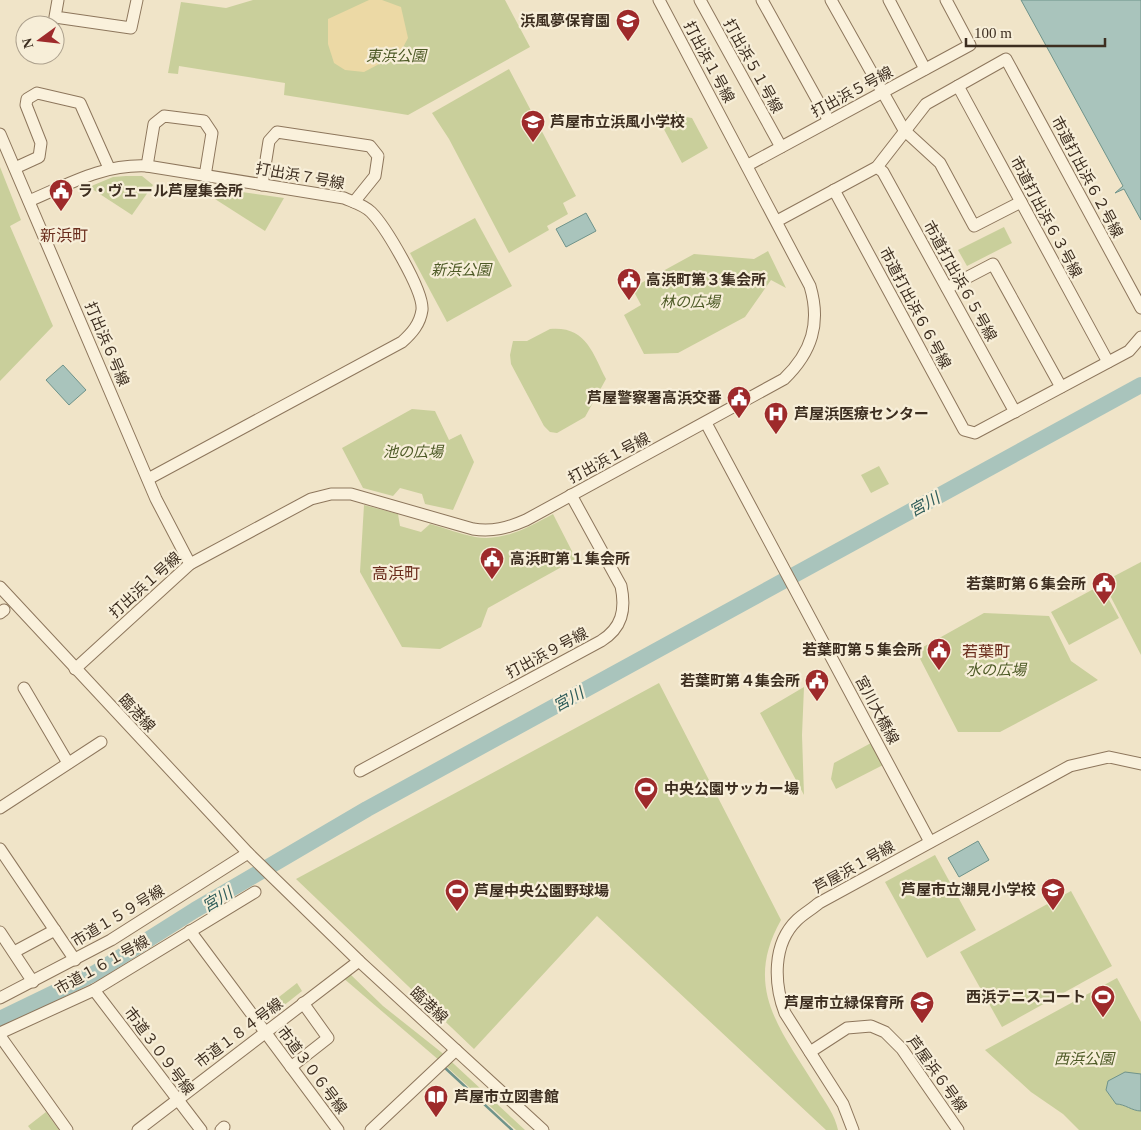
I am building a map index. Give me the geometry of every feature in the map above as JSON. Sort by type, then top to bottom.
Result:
[{"type":"street","points":[[58,0],[55,17],[131,28],[137,0]]},
{"type":"street","name":"打出浜１号線","points":[[75,669],[190,564],[302,503],[331,494],[351,494],[473,529],[490,531],[511,526],[526,520],[784,379],[800,361],[810,343],[816,316],[814,301],[805,273],[659,0]]},
{"type":"street","name":"打出浜５１号線","points":[[700,0],[781,147]]},
{"type":"street","points":[[762,0],[829,121]]},
{"type":"street","points":[[831,0],[904,130],[940,163],[974,226],[1021,202]]},
{"type":"street","points":[[889,0],[925,69]]},
{"type":"street","name":"打出浜５号線","points":[[748,165],[970,45],[946,0]]},
{"type":"street","name":"市道打出浜６２号線","points":[[958,86],[1006,59],[1141,308]]},
{"type":"street","points":[[777,221],[877,167],[926,104],[958,86]]},
{"type":"street","name":"市道打出浜６３号線","points":[[958,86],[1108,362]]},
{"type":"street","points":[[15,168],[39,157],[41,144],[26,105],[27,99],[37,94],[80,103],[109,168]]},
{"type":"street","points":[[147,166],[154,124],[164,116],[204,121],[212,133],[205,176]]},
{"type":"street","points":[[262,185],[269,141],[277,132],[370,146],[378,156],[375,176],[354,202]]},
{"type":"street","name":"打出浜６号線","points":[[0,134],[148,479],[190,564]]},
{"type":"street","name":"打出浜７号線","points":[[29,201],[109,168],[127,165],[147,166],[354,202],[369,210],[381,223],[420,292],[422,308],[420,321],[402,342],[148,479]]},
{"type":"street","name":"市道打出浜６５号線","points":[[877,167],[883,172],[1014,412]]},
{"type":"street","name":"市道打出浜６６号線","points":[[834,190],[964,430],[975,433],[1014,412]]},
{"type":"street","points":[[947,288],[993,264],[1061,387]]},
{"type":"street","points":[[1014,412],[1129,351],[1141,337]]},
{"type":"street","name":"宮川大橋線","points":[[706,423],[930,842]]},
{"type":"street","name":"打出浜９号線","points":[[360,771],[601,641],[617,628],[624,602],[621,586],[572,495]]},
{"type":"street","name":"臨港線","points":[[0,587],[251,855],[360,961],[543,1130]]},
{"type":"street","points":[[24,688],[68,764]]},
{"type":"street","points":[[0,808],[101,742]]},
{"type":"street","name":"芦屋浜１号線","points":[[853,1130],[843,1104],[785,1013],[779,996],[777,981],[779,952],[796,921],[819,903],[1070,766],[1109,757],[1141,764]]},
{"type":"street","points":[[0,849],[75,960]]},
{"type":"street","name":"市道１５９号線","points":[[0,998],[111,940],[251,855]]},
{"type":"street","name":"市道１６１号線","points":[[0,1035],[94,990],[255,892]]},
{"type":"street","points":[[14,952],[55,930]]},
{"type":"street","name":"市道３０６号線","points":[[190,931],[338,1130]]},
{"type":"street","points":[[0,932],[33,982]]},
{"type":"street","name":"市道１８４号線","points":[[138,1130],[360,961]]},
{"type":"street","name":"市道３０９号線","points":[[94,990],[201,1130]]},
{"type":"street","points":[[291,1067],[328,1038],[303,1003]]},
{"type":"street","name":"芦屋浜６号線","points":[[810,1052],[848,1028],[871,1026],[886,1032],[902,1049],[958,1130]]},
{"type":"street","points":[[0,1035],[67,1130]]},
{"type":"street","points":[[372,1130],[456,1050]]},
{"type":"green space","name":"東浜公園","points":[[253,0],[505,0],[530,47],[408,115],[284,95],[285,83],[179,66],[178,74],[168,73],[181,2],[226,8]]},
{"type":"green space","points":[[509,69],[576,196],[563,203],[568,214],[547,226],[549,230],[509,253],[449,139],[432,113]]},
{"type":"green space","points":[[676,111],[679,116],[692,118],[708,148],[682,163],[659,120]]},
{"type":"green space","points":[[0,167],[21,220],[10,226],[53,326],[0,381]]},
{"type":"green space","points":[[142,176],[153,185],[132,215],[89,187],[113,177]]},
{"type":"green space","points":[[193,185],[284,198],[265,231]]},
{"type":"green space","name":"新浜公園","points":[[475,218],[512,286],[447,322],[410,253]]},
{"type":"green space","points":[[1004,227],[1012,243],[967,266],[958,250]]},
{"type":"green space","name":"林の広場","points":[[768,251],[786,288],[771,280],[745,317],[678,353],[644,354],[624,315],[641,305],[632,288],[694,254],[754,259]]},
{"type":"green space","points":[[550,329],[562,329],[580,336],[592,351],[606,379],[585,417],[557,433],[550,432],[544,426],[511,364],[510,355],[513,341],[527,341]]},
{"type":"green space","name":"池の広場","points":[[412,409],[435,411],[449,440],[461,434],[474,462],[453,510],[425,504],[422,494],[400,488],[393,496],[363,488],[342,448]]},
{"type":"green space","points":[[879,466],[889,484],[871,493],[861,475]]},
{"type":"green space","points":[[364,505],[398,514],[400,526],[421,532],[430,524],[469,536],[485,538],[516,532],[553,514],[576,559],[488,608],[481,627],[440,649],[402,647],[360,572]]},
{"type":"green space","points":[[1141,562],[1141,655],[1103,582]]},
{"type":"green space","points":[[1101,585],[1119,618],[1069,645],[1051,612]]},
{"type":"green space","name":"水の広場","points":[[984,613],[1049,616],[1071,661],[1098,680],[1000,732],[958,732],[916,651]]},
{"type":"green space","points":[[659,683],[781,920],[770,945],[765,967],[766,989],[771,1009],[791,1048],[835,1119],[838,1130],[826,1130],[597,916],[474,1049],[296,879]]},
{"type":"green space","points":[[804,687],[802,735],[804,795],[760,713]]},
{"type":"green space","points":[[871,743],[883,765],[836,789],[831,779],[834,763]]},
{"type":"green space","points":[[935,855],[976,930],[927,958],[885,882]]},
{"type":"green space","points":[[1071,891],[1112,966],[1002,1027],[960,952]]},
{"type":"green space","points":[[349,973],[383,1006],[441,1052],[525,1130],[516,1130],[447,1067],[342,977]]},
{"type":"green space","name":"西浜公園","points":[[1117,978],[1141,1022],[1141,1130],[1079,1130],[1063,1114],[1031,1092],[985,1050]]},
{"type":"green space","points":[[297,983],[302,991],[263,1022],[257,1014]]},
{"type":"green space","points":[[46,1112],[59,1130],[31,1130],[28,1126]]},
{"type":"sand","points":[[369,0],[382,0],[401,7],[408,38],[400,53],[364,72],[345,70],[334,63],[328,44],[328,19]]},
{"type":"water","points":[[1021,0],[1141,0],[1141,220],[1124,189],[1115,193],[1123,186]]},
{"type":"water","points":[[586,213],[596,231],[566,247],[556,229]]},
{"type":"water","points":[[63,365],[86,390],[69,405],[46,380]]},
{"type":"water","points":[[978,841],[989,860],[959,877],[948,858]]},
{"type":"water","points":[[1125,1072],[1141,1074],[1141,1111],[1116,1104],[1106,1090],[1108,1081]]},
{"type":"waterway","name":"宮川","points":[[0,1019],[95,973],[195,910],[367,809],[1141,385]]},
{"type":"waterway","points":[[444,1067],[512,1130]]},
{"type":"place","name":"浜風夢保育園","points":[[628,42]]},
{"type":"place","name":"芦屋市立浜風小学校","points":[[533,143]]},
{"type":"place","name":"ラ・ヴェール芦屋集会所","points":[[61,212]]},
{"type":"place","name":"高浜町第３集会所","points":[[629,301]]},
{"type":"place","name":"芦屋警察署高浜交番","points":[[739,419]]},
{"type":"place","name":"芦屋浜医療センター","points":[[776,435]]},
{"type":"place","name":"高浜町第１集会所","points":[[492,580]]},
{"type":"place","name":"若葉町第６集会所","points":[[1104,605]]},
{"type":"place","name":"若葉町第５集会所","points":[[939,671]]},
{"type":"place","name":"若葉町第４集会所","points":[[817,702]]},
{"type":"place","name":"中央公園サッカー場","points":[[646,810]]},
{"type":"place","name":"芦屋市立潮見小学校","points":[[1053,911]]},
{"type":"place","name":"芦屋中央公園野球場","points":[[457,912]]},
{"type":"place","name":"西浜テニスコート","points":[[1103,1018]]},
{"type":"place","name":"芦屋市立緑保育所","points":[[922,1024]]},
{"type":"place","name":"芦屋市立図書館","points":[[436,1118]]},
{"type":"district","name":"新浜町","points":[[64,235]]},
{"type":"district","name":"高浜町","points":[[396,573]]},
{"type":"district","name":"若葉町","points":[[986,651]]}]
